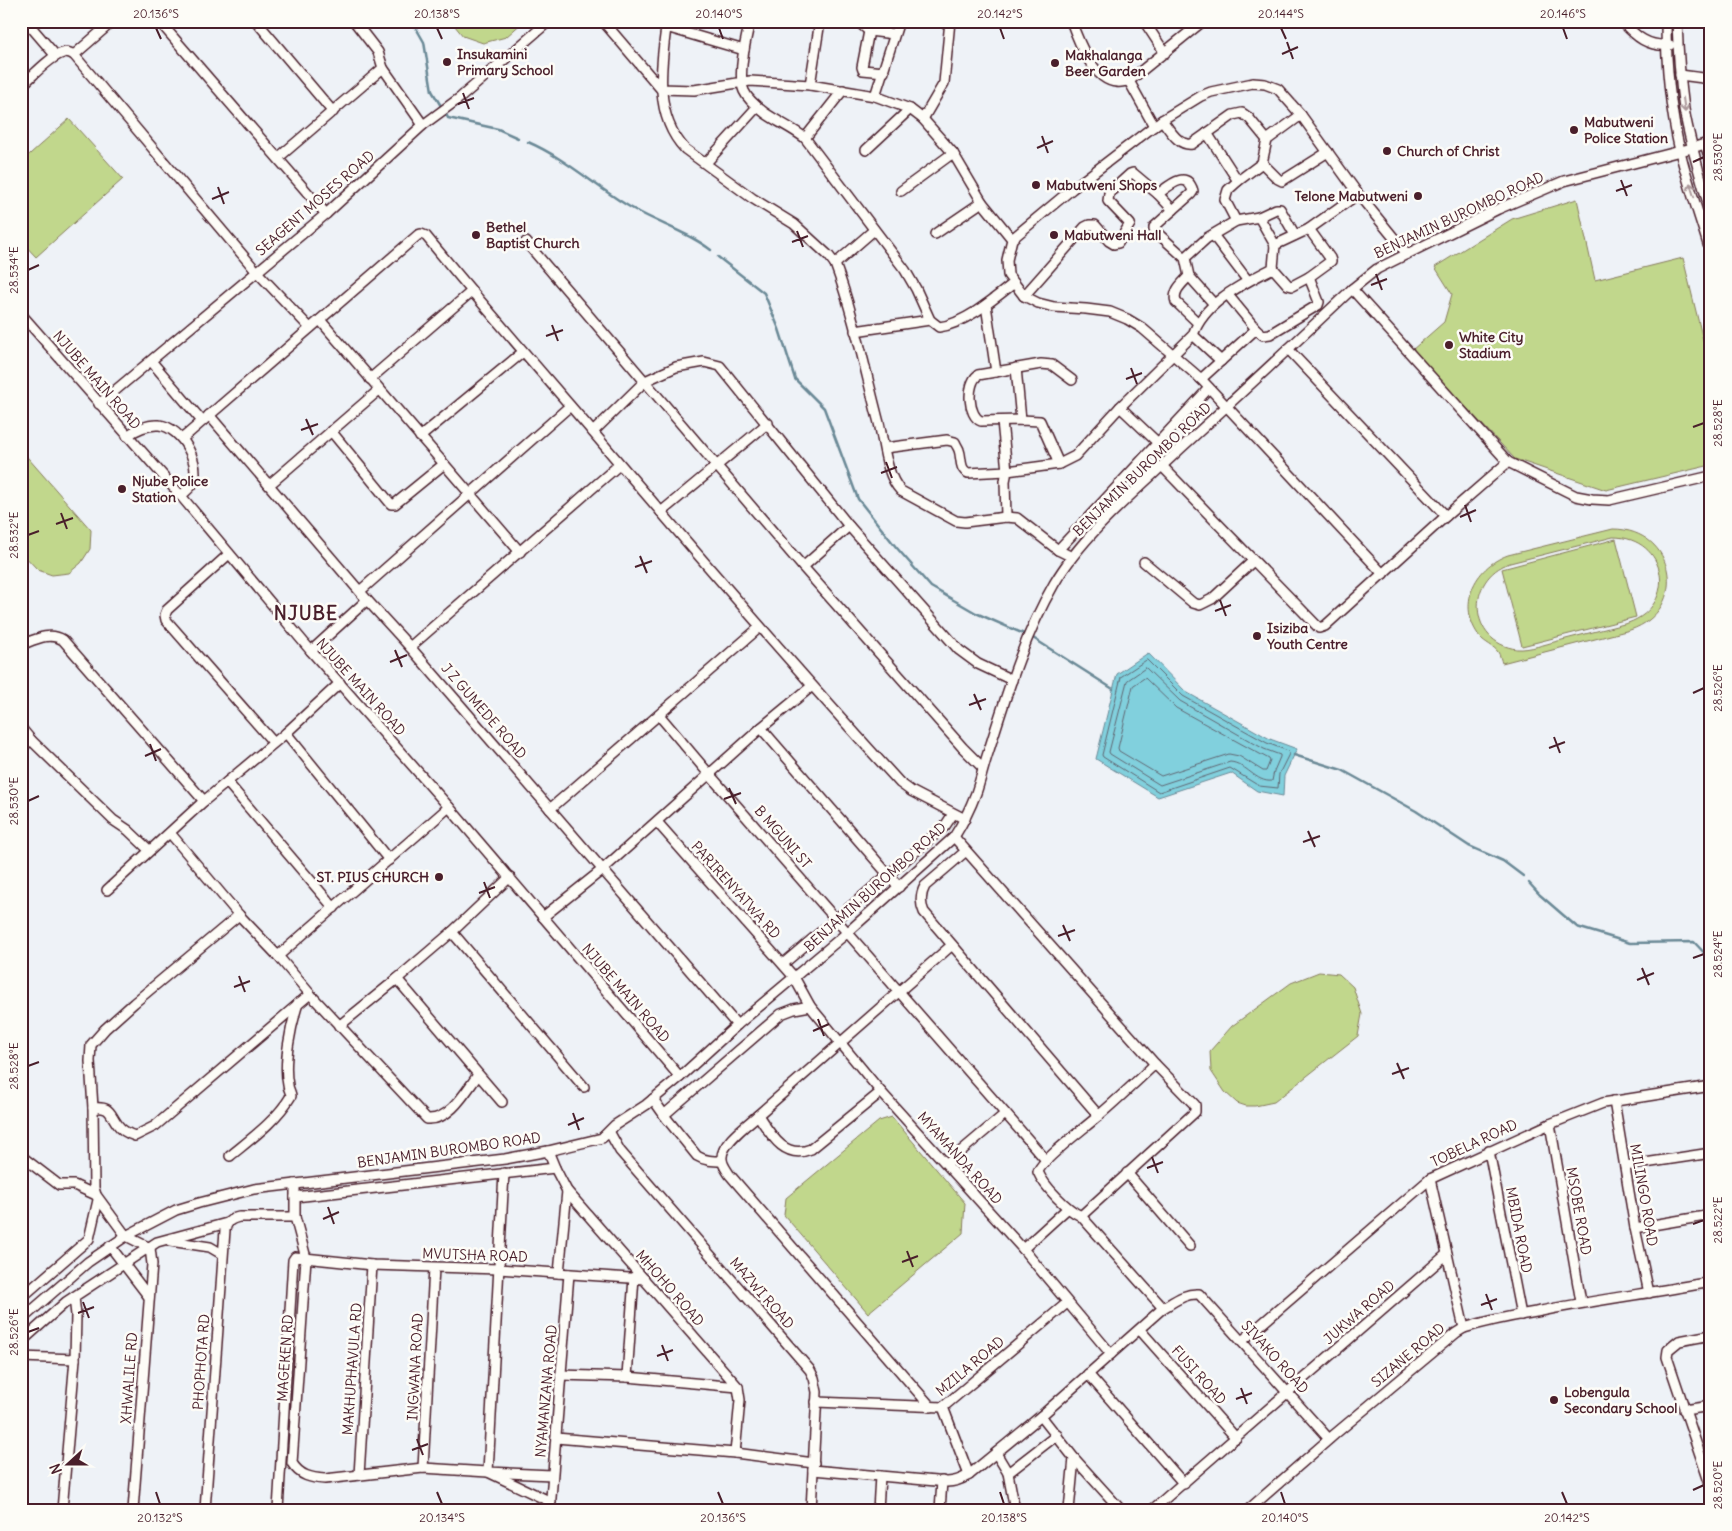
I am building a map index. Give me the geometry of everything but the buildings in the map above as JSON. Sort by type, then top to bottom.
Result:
[{"type":"street","points":[[26,21],[56,56]]},
{"type":"street","points":[[74,55],[113,21]]},
{"type":"street","points":[[159,21],[326,214]]},
{"type":"street","points":[[256,21],[333,112]]},
{"type":"street","points":[[354,21],[378,52],[383,68],[423,125]]},
{"type":"street","name":"SEAGENT MOSES ROAD","points":[[99,404],[326,214],[423,125],[461,97],[549,21]]},
{"type":"street","points":[[603,21],[661,89],[694,90],[742,81],[810,85],[875,96],[910,109],[923,119],[953,153],[982,202],[1012,240]]},
{"type":"street","points":[[750,21],[744,50],[742,81],[747,97],[757,106],[805,138],[905,270],[930,320],[939,326],[949,326],[986,305],[1014,284]]},
{"type":"street","points":[[810,85],[820,21]]},
{"type":"street","points":[[857,21],[869,31],[894,34]]},
{"type":"street","points":[[875,96],[899,21]]},
{"type":"street","points":[[923,119],[944,83],[950,22],[938,21]]},
{"type":"street","points":[[1071,21],[1091,64],[1104,78],[1116,82],[1129,81],[1203,21]]},
{"type":"street","points":[[1144,21],[1165,52]]},
{"type":"street","points":[[1622,21],[1631,32],[1644,42],[1666,45],[1678,44]]},
{"type":"street","points":[[1666,21],[1670,92],[1680,151],[1711,254]]},
{"type":"street","points":[[1677,21],[1684,110],[1692,148],[1711,213]]},
{"type":"street","points":[[744,50],[666,24],[661,89],[665,111],[675,136],[685,149],[752,198],[794,224],[836,264],[885,448],[890,476],[894,484],[901,491],[956,521],[964,522],[1006,517],[1017,518],[1058,550],[1072,557]]},
{"type":"street","points":[[869,31],[863,70],[884,72]]},
{"type":"street","points":[[21,86],[56,56],[64,52],[74,55],[257,272],[310,328]]},
{"type":"street","points":[[278,158],[383,68]]},
{"type":"street","points":[[1680,75],[1711,79]]},
{"type":"street","points":[[1129,81],[1154,126]]},
{"type":"street","points":[[1383,574],[1201,379],[1142,328],[1110,312],[1054,307],[1038,303],[1024,296],[1008,275],[1007,260],[1012,240],[1072,189],[1162,120],[1201,96],[1252,83],[1266,84],[1278,88],[1301,115],[1358,194],[1407,254]]},
{"type":"street","points":[[805,138],[843,90]]},
{"type":"street","points":[[706,163],[757,106]]},
{"type":"street","points":[[866,150],[910,109]]},
{"type":"street","points":[[1162,120],[1182,143],[1187,145],[1192,144],[1233,115],[1242,113],[1268,140]]},
{"type":"street","points":[[1236,220],[1225,200],[1228,190],[1262,163],[1268,140],[1301,115]]},
{"type":"street","points":[[1207,133],[1238,181]]},
{"type":"street","points":[[1708,143],[1711,162]]},
{"type":"street","name":"BENJAMIN BUROMBO ROAD","points":[[21,1320],[88,1262],[110,1246],[176,1210],[254,1189],[505,1159],[602,1138],[615,1125],[653,1099],[680,1077],[737,1025],[848,932],[954,837],[965,819],[977,792],[1012,680],[1042,606],[1072,557],[1111,514],[1352,288],[1377,269],[1498,209],[1564,181],[1708,143]]},
{"type":"street","points":[[1262,163],[1282,181],[1328,152]]},
{"type":"street","points":[[901,191],[953,153]]},
{"type":"street","points":[[1024,296],[1085,227],[1095,225],[1109,241],[1114,244],[1118,243],[1130,224],[1108,200],[1108,197],[1109,193],[1130,174],[1136,175],[1173,210]]},
{"type":"street","points":[[1158,194],[1178,180],[1183,180],[1191,186],[1192,194],[1154,227],[1154,230],[1185,258],[1189,276],[1214,304]]},
{"type":"street","points":[[1275,245],[1309,229],[1358,194]]},
{"type":"street","points":[[935,234],[982,202]]},
{"type":"street","points":[[1185,258],[1213,234],[1236,220],[1259,217],[1276,208],[1280,208],[1295,235]]},
{"type":"street","points":[[1259,217],[1275,245],[1272,268]]},
{"type":"street","points":[[1272,268],[1292,286],[1309,277],[1331,261],[1309,229]]},
{"type":"street","points":[[836,264],[874,230]]},
{"type":"street","points":[[1213,234],[1248,281]]},
{"type":"street","points":[[183,438],[418,235],[426,236],[471,292],[593,432],[619,465],[812,686],[905,788],[965,819]]},
{"type":"street","points":[[526,242],[803,567],[963,748],[983,768]]},
{"type":"street","points":[[885,448],[947,440],[955,442],[959,450],[962,468],[968,473],[1007,471],[1060,464],[1075,456],[1120,407],[1193,336],[1197,322],[1214,304],[1248,281],[1272,268]]},
{"type":"street","points":[[1189,276],[1175,297],[1176,302],[1197,322]]},
{"type":"street","points":[[1228,294],[1256,329],[1263,335],[1270,334],[1318,305],[1319,302],[1309,277]]},
{"type":"street","points":[[1352,288],[1508,462],[1576,496],[1592,499],[1609,500],[1711,476]]},
{"type":"street","points":[[370,379],[471,292]]},
{"type":"street","points":[[986,305],[996,372]]},
{"type":"street","name":"NJUBE MAIN ROAD","points":[[21,314],[126,436],[181,496],[310,651],[510,877],[680,1077]]},
{"type":"street","points":[[320,320],[520,552]]},
{"type":"street","points":[[855,331],[930,320]]},
{"type":"street","points":[[1201,379],[1256,329]]},
{"type":"street","points":[[1193,336],[1221,361]]},
{"type":"street","points":[[1288,349],[1446,516]]},
{"type":"street","points":[[420,437],[523,352]]},
{"type":"street","name":"J Z GUMEDE ROAD","points":[[151,361],[269,485],[737,1025]]},
{"type":"street","points":[[593,432],[645,381],[676,367],[704,362],[720,366],[768,423],[849,526],[959,650],[978,664],[1012,680]]},
{"type":"street","points":[[1060,464],[1040,421],[978,420],[974,415],[970,391],[974,378],[978,375],[1041,364],[1052,365],[1072,380]]},
{"type":"street","points":[[1016,368],[1021,420]]},
{"type":"street","points":[[1058,550],[1209,388]]},
{"type":"street","points":[[269,485],[379,390]]},
{"type":"street","points":[[360,591],[570,406]]},
{"type":"street","points":[[1120,407],[1158,443]]},
{"type":"street","points":[[1002,421],[1007,471],[1005,481],[1006,517]]},
{"type":"street","points":[[661,512],[768,423]]},
{"type":"street","points":[[126,436],[136,430],[159,425],[173,430],[183,438],[194,464],[194,477],[191,486],[181,496]]},
{"type":"street","points":[[331,431],[391,504],[395,504],[444,464]]},
{"type":"street","points":[[1162,466],[1319,628],[1325,626],[1508,462]]},
{"type":"street","points":[[410,647],[619,465]]},
{"type":"street","points":[[803,567],[849,526]]},
{"type":"street","points":[[229,554],[167,610],[165,616],[166,620],[273,742]]},
{"type":"street","points":[[1144,562],[1193,603],[1200,604],[1212,598],[1253,561]]},
{"type":"street","points":[[310,651],[367,600]]},
{"type":"street","points":[[550,809],[760,627]]},
{"type":"street","points":[[21,645],[44,636],[58,636],[63,640],[204,801]]},
{"type":"street","points":[[107,890],[204,801],[286,733],[340,683]]},
{"type":"street","points":[[543,917],[602,870],[761,728],[812,686]]},
{"type":"street","name":"B MGUNI ST","points":[[659,715],[1046,1160]]},
{"type":"street","points":[[21,728],[113,820],[128,830],[149,850]]},
{"type":"street","points":[[761,728],[899,887]]},
{"type":"street","points":[[286,733],[389,860]]},
{"type":"street","points":[[21,748],[31,740]]},
{"type":"street","points":[[227,782],[334,908]]},
{"type":"street","points":[[278,956],[449,807]]},
{"type":"street","points":[[782,964],[945,826],[953,814]]},
{"type":"street","name":"PARIRENYATWA RD","points":[[657,822],[794,977]]},
{"type":"street","points":[[170,833],[310,994],[427,1119],[432,1120],[452,1109],[478,1075]]},
{"type":"street","points":[[954,837],[1155,1064],[1195,1105],[1195,1112],[1081,1216]]},
{"type":"street","points":[[966,850],[925,886],[921,892],[921,906],[924,912],[1099,1116]]},
{"type":"street","points":[[339,1026],[398,979],[452,932],[510,877]]},
{"type":"street","points":[[150,1248],[126,1236],[97,1198],[94,1188],[91,1045],[105,1029],[134,1003],[240,915]]},
{"type":"street","points":[[452,932],[584,1087]]},
{"type":"street","points":[[931,1407],[729,1174],[722,1160],[722,1154],[726,1144],[952,945]]},
{"type":"street","name":"MYAMANDA ROAD","points":[[794,977],[810,1006],[881,1092],[1023,1249],[1066,1303],[1111,1354]]},
{"type":"street","points":[[398,979],[502,1102]]},
{"type":"street","points":[[93,1108],[106,1108],[110,1111],[119,1127],[128,1133],[136,1136],[145,1133],[310,994]]},
{"type":"street","points":[[230,1156],[267,1125],[291,1096],[288,1085],[288,1052],[290,1029],[298,1003]]},
{"type":"street","points":[[664,1115],[781,1014],[810,1006]]},
{"type":"street","points":[[556,1438],[735,1453],[880,1476],[955,1482],[969,1475],[1041,1416],[1163,1308],[1081,1216],[1068,1208],[1043,1181],[1038,1172],[1038,1169],[1046,1160],[1099,1116],[1155,1064]]},
{"type":"street","name":"TOBELA ROAD","points":[[1242,1341],[1430,1179],[1550,1124],[1603,1103],[1711,1086]]},
{"type":"street","points":[[758,1115],[770,1134],[787,1150],[803,1153],[811,1149],[881,1092]]},
{"type":"street","points":[[653,1099],[697,1156],[703,1160],[722,1160]]},
{"type":"street","name":"MILINGO ROAD","points":[[1614,1101],[1649,1293]]},
{"type":"street","points":[[947,1164],[1005,1114]]},
{"type":"street","name":"MSOBE ROAD","points":[[1550,1124],[1581,1302]]},
{"type":"street","name":"MAZWI ROAD","points":[[602,1138],[610,1133],[620,1150],[810,1370],[816,1385],[811,1510]]},
{"type":"street","name":"MHOHO ROAD","points":[[548,1151],[567,1191],[639,1278],[738,1387]]},
{"type":"street","name":"MBIDA ROAD","points":[[1489,1151],[1521,1314]]},
{"type":"street","points":[[1625,1166],[1711,1153]]},
{"type":"street","points":[[21,1159],[26,1159],[59,1185],[74,1186],[97,1198]]},
{"type":"street","points":[[295,1197],[504,1172],[555,1168]]},
{"type":"street","points":[[488,1472],[504,1172]]},
{"type":"street","points":[[1127,1173],[1190,1246]]},
{"type":"street","points":[[1430,1179],[1464,1328]]},
{"type":"street","name":"MAGEKEN RD","points":[[295,1184],[295,1217],[306,1258],[292,1464],[296,1470],[309,1478],[325,1479],[359,1475]]},
{"type":"street","points":[[559,1273],[567,1191]]},
{"type":"street","points":[[21,1298],[89,1239],[97,1198]]},
{"type":"street","points":[[1023,1249],[1068,1208]]},
{"type":"street","points":[[1636,1228],[1711,1215]]},
{"type":"street","points":[[21,1342],[74,1297],[163,1240],[249,1216],[295,1217]]},
{"type":"street","name":"PHOPHOTA RD","points":[[205,1510],[222,1254],[230,1221]]},
{"type":"street","points":[[163,1240],[210,1247],[222,1254]]},
{"type":"street","points":[[110,1246],[149,1297]]},
{"type":"street","name":"XHWALILE RD","points":[[134,1510],[152,1264],[150,1248]]},
{"type":"street","name":"JUKWA ROAD","points":[[1152,1510],[1447,1254]]},
{"type":"street","points":[[278,1510],[293,1260],[298,1257],[306,1258]]},
{"type":"street","name":"MVUTSHA ROAD","points":[[306,1258],[372,1265],[499,1269],[639,1278]]},
{"type":"street","name":"MAKHUPHAVULA RD","points":[[359,1475],[372,1265]]},
{"type":"street","name":"INGWANA ROAD","points":[[423,1468],[434,1268]]},
{"type":"street","name":"NYAMANZANA ROAD","points":[[550,1507],[569,1274]]},
{"type":"street","points":[[626,1377],[639,1278]]},
{"type":"street","name":"SIZANE ROAD","points":[[1248,1510],[1329,1439],[1464,1328],[1581,1302],[1711,1282]]},
{"type":"street","name":"SIVAKO ROAD","points":[[1163,1308],[1185,1295],[1199,1294],[1329,1439]]},
{"type":"street","points":[[62,1510],[75,1359],[76,1315],[74,1297]]},
{"type":"street","name":"MZILA ROAD","points":[[816,1402],[943,1407],[1066,1303]]},
{"type":"street","name":"FUSI ROAD","points":[[1140,1330],[1236,1438]]},
{"type":"street","points":[[1710,1484],[1684,1410],[1668,1357],[1668,1350],[1679,1341],[1711,1335]]},
{"type":"street","points":[[21,1357],[75,1359]]},
{"type":"street","points":[[560,1374],[626,1377],[738,1387],[740,1400],[735,1453]]},
{"type":"street","points":[[1088,1374],[1184,1484]]},
{"type":"street","points":[[1684,1410],[1711,1406]]},
{"type":"street","points":[[943,1407],[969,1475]]},
{"type":"street","points":[[1041,1416],[1074,1458],[1121,1510]]},
{"type":"street","points":[[1008,1473],[1057,1435]]},
{"type":"street","points":[[996,1453],[1008,1473],[1015,1510]]},
{"type":"street","points":[[1069,1510],[1074,1458]]},
{"type":"street","points":[[359,1475],[423,1468],[552,1475]]},
{"type":"street","points":[[488,1472],[558,1510]]},
{"type":"street","points":[[878,1510],[880,1476]]},
{"type":"street","points":[[940,1510],[942,1481]]},
{"type":"green space","points":[[451,21],[524,21],[506,37],[483,43],[463,36]]},
{"type":"green space","points":[[69,119],[123,179],[36,257],[21,241],[21,162]]},
{"type":"green space","name":"White City Stadium","points":[[1577,199],[1595,280],[1683,258],[1711,373],[1711,465],[1606,490],[1515,459],[1412,350],[1444,322],[1452,294],[1435,267],[1512,219]]},
{"type":"green space","points":[[21,450],[91,530],[90,549],[81,563],[69,573],[52,575],[38,570],[21,552]]},
{"type":"green space","points":[[1613,529],[1634,533],[1651,542],[1662,556],[1668,572],[1668,589],[1662,606],[1649,620],[1630,630],[1502,663],[1498,652],[1480,637],[1473,625],[1469,613],[1469,601],[1472,589],[1478,578],[1496,561],[1508,555]],"holes":[[[1613,537],[1631,540],[1645,548],[1655,559],[1660,573],[1660,588],[1655,602],[1644,614],[1628,623],[1522,649],[1501,644],[1489,635],[1481,623],[1478,609],[1480,595],[1485,582],[1495,571],[1510,563]]]},
{"type":"green space","points":[[1616,539],[1636,617],[1522,646],[1502,569]]},
{"type":"green space","points":[[1319,972],[1339,974],[1353,987],[1362,1014],[1358,1036],[1274,1102],[1255,1106],[1237,1103],[1225,1092],[1211,1071],[1210,1051],[1232,1026],[1291,983]]},
{"type":"green space","points":[[892,1117],[965,1203],[963,1233],[868,1313],[784,1215],[786,1198],[879,1121]]},
{"type":"water","points":[[1148,653],[1186,692],[1270,739],[1297,749],[1284,776],[1283,796],[1257,791],[1231,773],[1158,797],[1096,759],[1117,674]]},
{"type":"waterway","points":[[412,21],[424,42],[432,91],[441,106]]},
{"type":"waterway","points":[[446,114],[448,118],[498,129],[518,138]]},
{"type":"waterway","points":[[528,142],[566,163],[636,210],[691,237],[711,250]]},
{"type":"waterway","points":[[718,257],[764,293],[779,329],[795,379],[824,408],[858,499],[896,547],[931,587],[976,613],[1024,634]]},
{"type":"waterway","points":[[1033,638],[1113,689]]},
{"type":"waterway","points":[[1294,755],[1342,770],[1416,811],[1469,846],[1503,861],[1523,876]]},
{"type":"waterway","points":[[1529,883],[1577,927],[1630,943],[1694,942],[1711,960]]},
{"type":"place","name":"Insukamini Primary School","points":[[447,62]]},
{"type":"place","name":"Makhalanga Beer Garden","points":[[1055,63]]},
{"type":"place","name":"Mabutweni Police Station","points":[[1574,130]]},
{"type":"place","name":"Church of Christ","points":[[1387,151]]},
{"type":"place","name":"Mabutweni Shops","points":[[1036,185]]},
{"type":"place","name":"Telone Mabutweni","points":[[1418,196]]},
{"type":"place","name":"Bethel Baptist Church","points":[[476,235]]},
{"type":"place","name":"Mabutweni Hall","points":[[1054,235]]},
{"type":"place","name":"White City Stadium","points":[[1449,345]]},
{"type":"place","name":"Njube Police Station","points":[[122,489]]},
{"type":"place","name":"Isiziba Youth Centre","points":[[1257,636]]},
{"type":"place","name":"ST. PIUS CHURCH","points":[[439,877]]},
{"type":"place","name":"Lobengula Secondary School","points":[[1554,1400]]},
{"type":"district","name":"NJUBE","points":[[306,613]]}]
